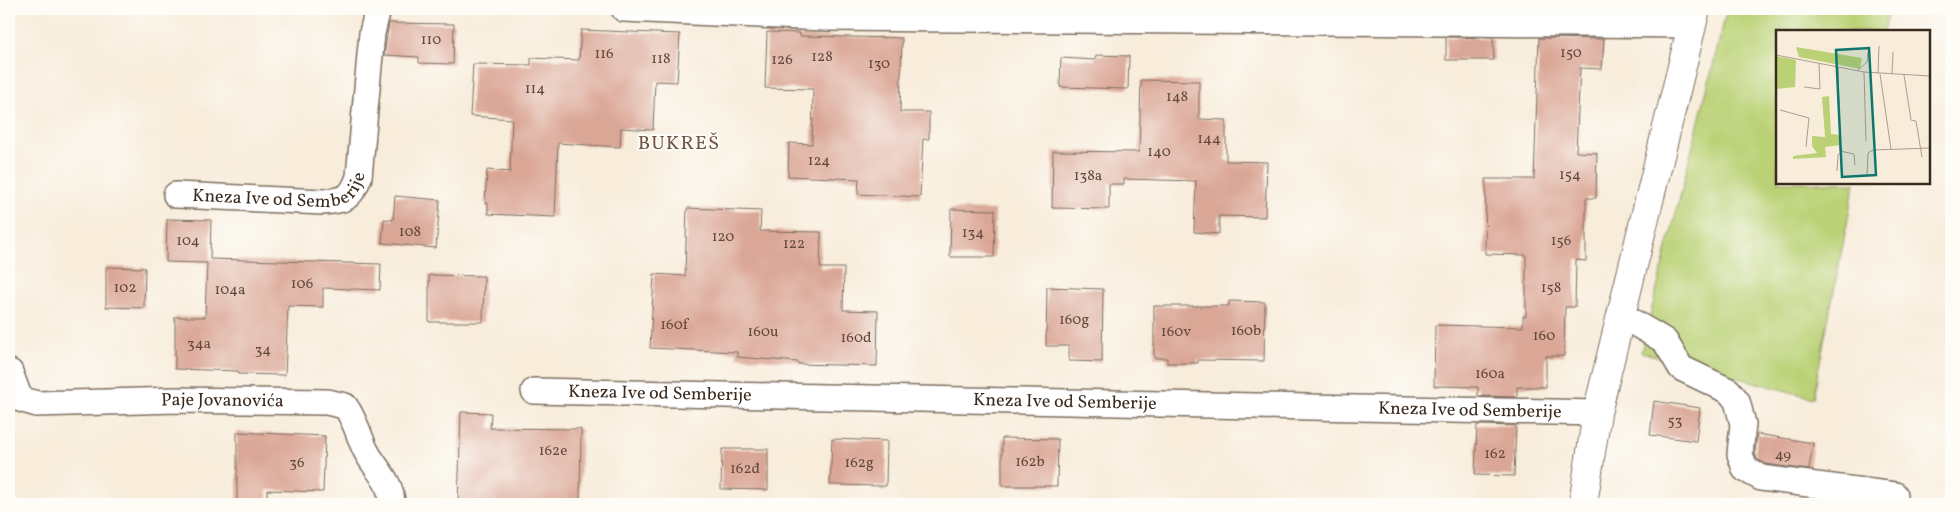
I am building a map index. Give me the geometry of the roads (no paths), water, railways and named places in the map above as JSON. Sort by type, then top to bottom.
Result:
[{"type":"street","name":"Kneza Ive od Semberije","points":[[176,195],[323,202],[342,200],[353,192],[359,177],[372,33],[378,9]]},
{"type":"street","points":[[624,9],[826,18],[1694,17],[1597,413],[1583,504]]},
{"type":"street","points":[[1621,315],[1665,341],[1681,368],[1729,391],[1737,401],[1743,424],[1740,454],[1745,469],[1762,478],[1895,495]]},
{"type":"street","name":"Paje Jovanovića","points":[[10,372],[20,399],[37,404],[176,400],[327,402],[345,406],[354,417],[365,450],[388,483],[392,504]]},
{"type":"street","name":"Kneza Ive od Semberije","points":[[534,392],[1597,413]]},
{"type":"district","name":"BUKREŠ","points":[[679,144]]}]
